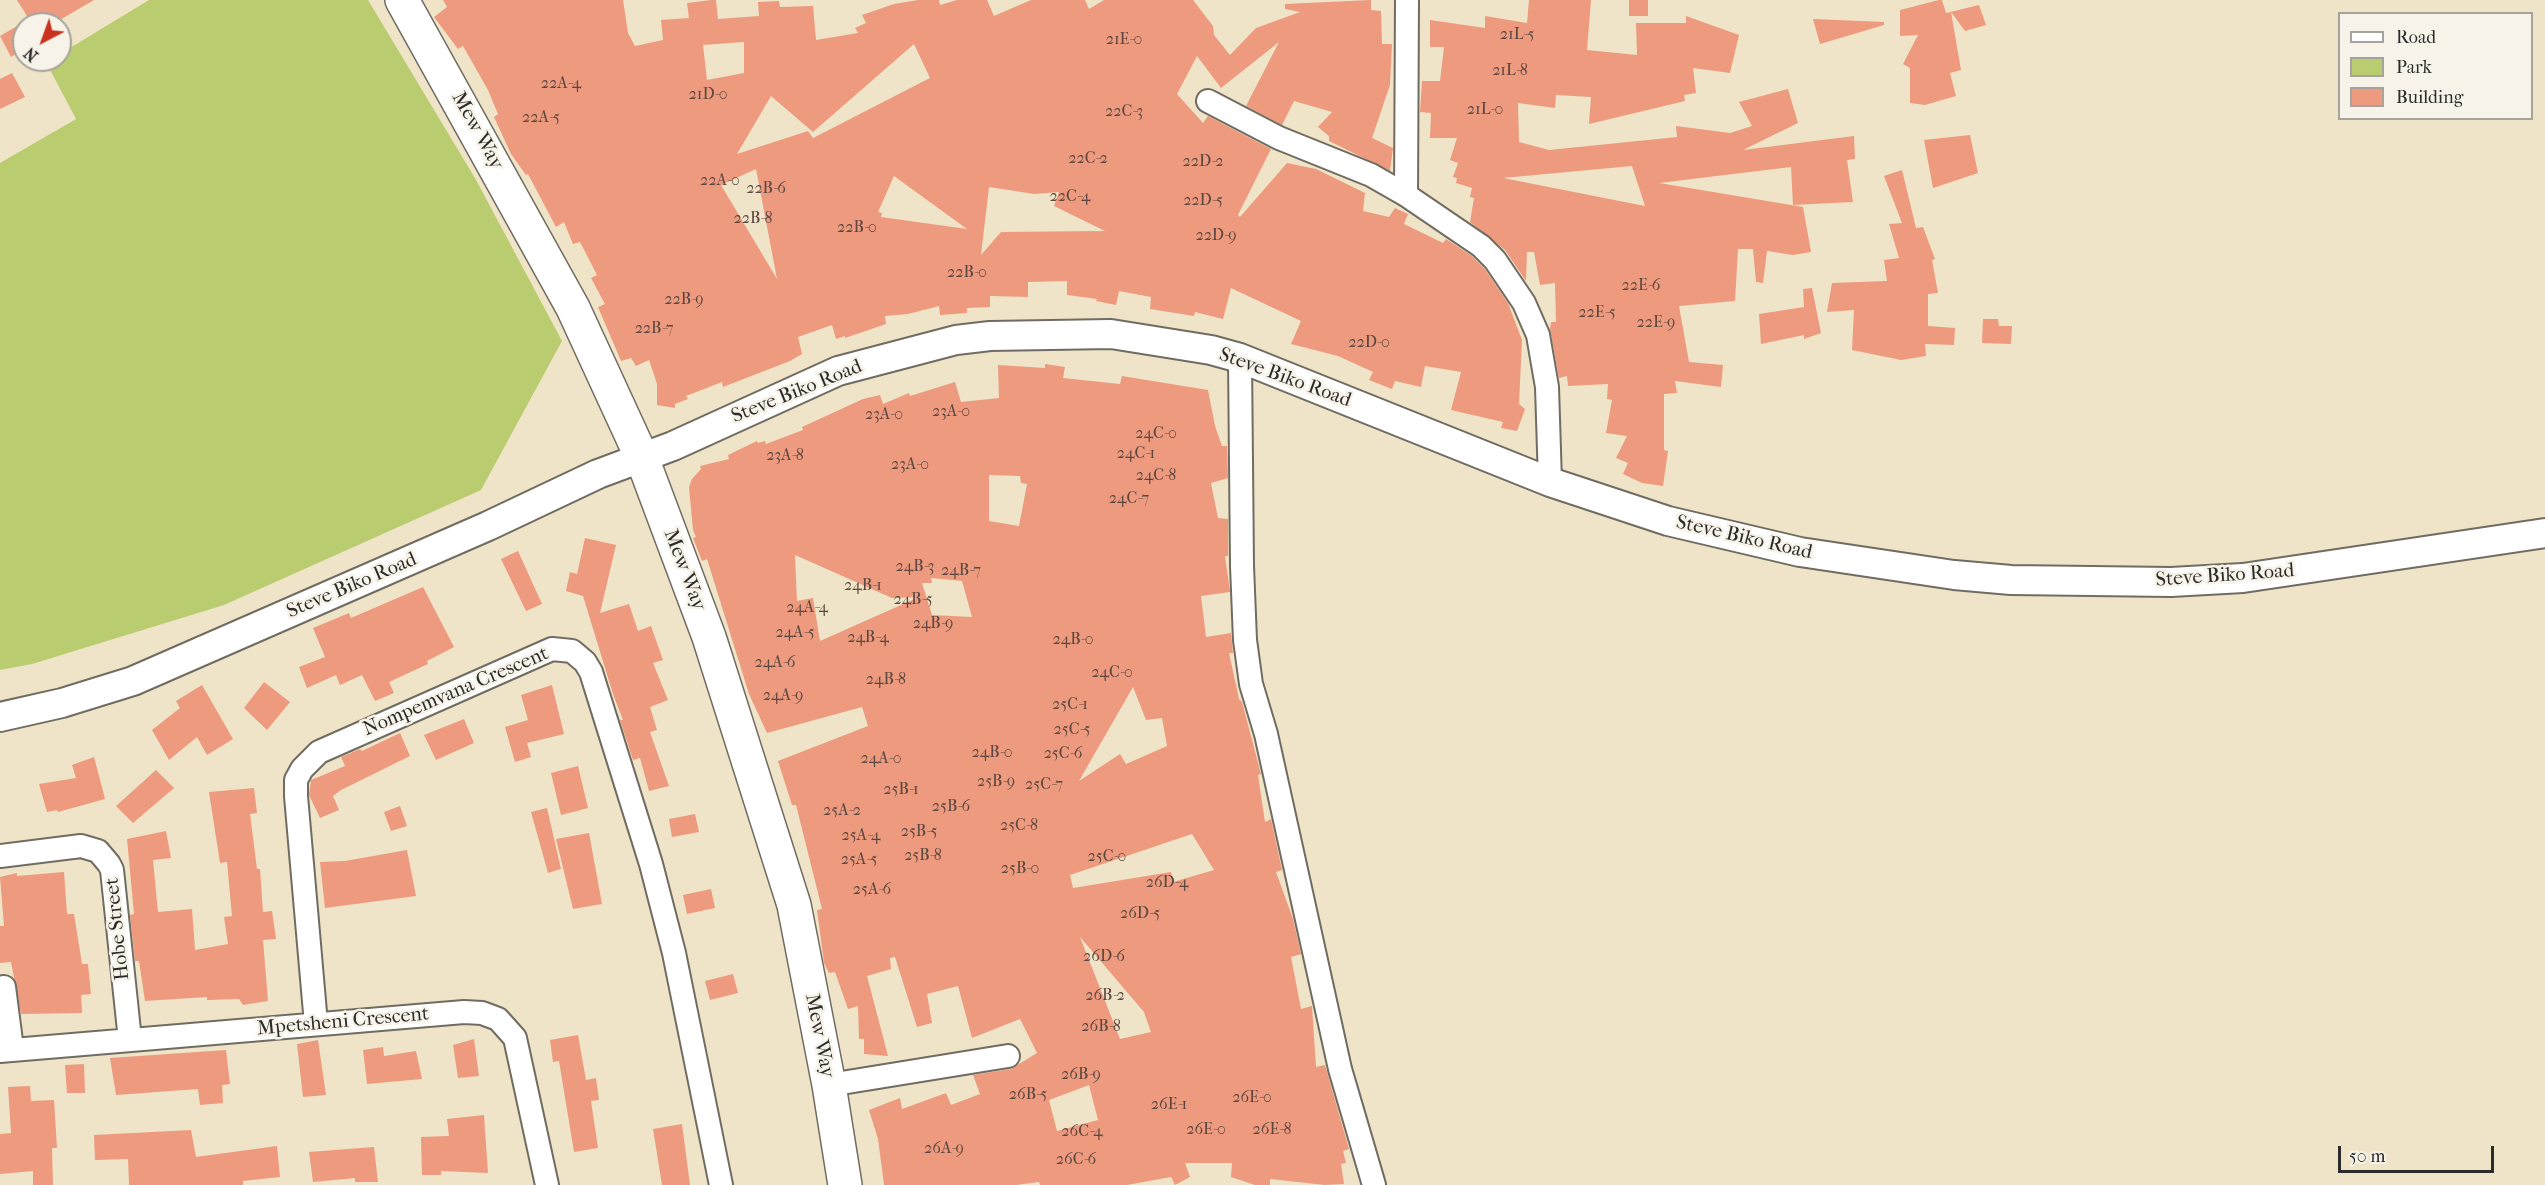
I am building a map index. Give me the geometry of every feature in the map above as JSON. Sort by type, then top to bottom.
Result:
[{"type":"main road","name":"Mew Way","points":[[402,0],[573,308],[642,458],[709,637],[790,893],[829,1085],[845,1185]]},
{"type":"street","points":[[1406,195],[1407,0]]},
{"type":"street","points":[[1208,101],[1280,138],[1371,176],[1406,195],[1481,246],[1506,273],[1528,311],[1538,335],[1547,387],[1550,482]]},
{"type":"street","name":"Steve Biko Road","points":[[0,717],[62,703],[133,681],[458,540],[598,474],[642,458],[838,370],[956,340],[990,336],[1111,334],[1188,345],[1240,358],[1550,482],[1668,521],[1778,548],[1900,568],[2011,580],[2171,582],[2243,578],[2545,533]]},
{"type":"street","points":[[1240,358],[1242,566],[1245,640],[1251,684],[1266,734],[1340,1069],[1374,1185]]},
{"type":"street","name":"Nompemvana Crescent","points":[[316,1024],[296,796],[296,780],[302,769],[319,752],[552,649],[572,651],[579,655],[591,672],[651,864],[674,953],[721,1185]]},
{"type":"street","name":"Hobe Street","points":[[0,855],[81,846],[94,849],[105,859],[112,870],[130,1040]]},
{"type":"street","name":"Mpetsheni Crescent","points":[[4,987],[6,1050],[472,1012],[498,1019],[516,1038],[547,1185]]},
{"type":"street","points":[[829,1085],[1008,1056]]},
{"type":"green space","points":[[149,0],[368,0],[475,178],[562,341],[481,490],[224,605],[32,664],[0,670],[0,163],[76,119],[51,72],[72,72],[72,47]]},
{"type":"building","points":[[17,0],[94,0],[72,13],[24,12]]},
{"type":"building","points":[[443,0],[623,0],[628,33],[635,46],[663,40],[661,20],[689,18],[687,3],[711,0],[716,0],[718,19],[759,16],[758,2],[779,1],[780,7],[813,6],[816,40],[858,33],[855,28],[866,23],[862,15],[894,4],[918,0],[939,0],[940,5],[957,0],[987,0],[994,16],[1031,0],[1085,0],[1089,9],[1104,0],[1193,0],[1213,26],[1214,35],[1230,55],[1256,28],[1300,12],[1285,9],[1285,4],[1371,0],[1371,10],[1381,11],[1382,44],[1392,44],[1390,85],[1372,138],[1393,148],[1390,171],[1329,141],[1329,136],[1318,127],[1332,112],[1294,101],[1282,125],[1246,106],[1279,42],[1221,88],[1197,56],[1177,94],[1203,123],[1208,116],[1271,149],[1238,215],[1240,217],[1287,163],[1316,169],[1365,193],[1363,211],[1389,217],[1395,208],[1408,214],[1404,224],[1443,243],[1446,239],[1472,256],[1485,269],[1508,303],[1522,340],[1519,404],[1525,409],[1517,431],[1501,428],[1503,422],[1451,410],[1461,372],[1425,366],[1421,387],[1395,381],[1392,389],[1369,380],[1373,372],[1338,356],[1291,344],[1301,321],[1231,288],[1223,319],[1195,312],[1194,316],[1150,309],[1151,297],[1119,291],[1116,305],[1096,301],[1097,299],[1067,295],[1067,281],[1028,282],[1028,297],[990,296],[990,307],[967,308],[967,313],[940,315],[939,306],[908,314],[885,316],[886,324],[845,338],[845,336],[836,339],[832,325],[798,337],[802,354],[790,361],[723,387],[722,382],[686,396],[688,399],[675,404],[675,408],[657,405],[657,384],[649,360],[636,366],[631,358],[621,361],[598,307],[605,304],[591,278],[597,275],[580,242],[573,244],[564,222],[556,227],[528,174],[526,175],[511,154],[494,117],[498,114],[488,90],[463,46],[458,49],[434,17],[447,7]],"holes":[[[744,42],[744,73],[707,80],[703,45]],[[914,44],[930,78],[813,138],[808,131],[737,154],[771,96],[813,132]],[[756,169],[777,279],[721,185]],[[894,176],[967,229],[881,217],[882,213],[878,212]],[[989,187],[1034,194],[1059,192],[1054,206],[1105,231],[1001,232],[981,255]]]},
{"type":"building","points":[[1529,0],[1591,0],[1587,50],[1637,55],[1636,23],[1686,23],[1686,16],[1739,35],[1730,73],[1693,68],[1696,93],[1684,95],[1685,101],[1589,124],[1591,97],[1556,95],[1555,108],[1518,103],[1519,142],[1549,150],[1677,137],[1676,126],[1730,133],[1752,126],[1739,102],[1788,89],[1798,123],[1743,150],[1854,136],[1855,159],[1847,160],[1853,202],[1793,205],[1791,167],[1659,183],[1803,207],[1811,252],[1793,255],[1767,251],[1763,283],[1756,282],[1753,249],[1738,249],[1735,301],[1679,306],[1689,362],[1723,365],[1721,387],[1675,381],[1677,393],[1664,394],[1664,450],[1668,451],[1663,486],[1642,483],[1623,474],[1628,463],[1616,458],[1627,436],[1606,433],[1612,400],[1607,399],[1608,384],[1568,386],[1567,376],[1559,378],[1550,329],[1551,322],[1556,322],[1555,283],[1540,285],[1534,252],[1527,252],[1526,281],[1505,250],[1470,222],[1474,198],[1470,197],[1472,188],[1456,183],[1457,178],[1453,177],[1458,163],[1450,160],[1457,138],[1430,138],[1431,113],[1420,112],[1422,81],[1440,81],[1444,47],[1430,47],[1430,20],[1485,28],[1485,16],[1527,23]],"holes":[[[1632,166],[1645,206],[1503,178]]]},
{"type":"building","points":[[1629,0],[1648,0],[1648,16],[1629,16]]},
{"type":"building","points":[[1942,0],[1946,13],[1979,5],[1986,25],[1965,31],[1951,12],[1961,70],[1950,73],[1956,96],[1925,105],[1910,103],[1910,68],[1903,64],[1918,35],[1900,36],[1900,10]]},
{"type":"building","points":[[1813,19],[1884,22],[1884,25],[1820,44]]},
{"type":"building","points":[[12,29],[11,57],[0,36]]},
{"type":"building","points":[[12,73],[25,97],[0,109],[0,79]]},
{"type":"building","points":[[1970,135],[1978,173],[1933,188],[1924,140]]},
{"type":"building","points":[[1902,170],[1916,228],[1923,227],[1935,259],[1932,260],[1938,293],[1928,294],[1928,326],[1955,328],[1954,345],[1925,344],[1926,356],[1901,360],[1852,350],[1854,310],[1827,312],[1832,283],[1887,281],[1884,260],[1899,258],[1889,224],[1902,223],[1884,176]]},
{"type":"building","points":[[1812,288],[1821,333],[1804,339],[1804,335],[1761,344],[1759,314],[1804,307],[1803,289]]},
{"type":"building","points":[[1983,319],[1998,319],[1999,326],[2012,326],[2011,344],[1982,343]]},
{"type":"building","points":[[1045,364],[1065,367],[1063,378],[1120,384],[1122,376],[1208,390],[1215,426],[1222,446],[1227,446],[1228,478],[1211,483],[1218,518],[1228,519],[1228,556],[1225,556],[1230,592],[1201,596],[1206,637],[1231,633],[1233,653],[1229,653],[1239,699],[1242,702],[1261,774],[1258,775],[1265,822],[1271,819],[1282,870],[1276,872],[1293,919],[1301,954],[1291,957],[1301,1009],[1312,1006],[1316,1067],[1325,1065],[1349,1149],[1343,1151],[1346,1163],[1341,1164],[1344,1184],[1325,1185],[1270,1179],[1270,1185],[1255,1185],[1231,1177],[1232,1163],[1185,1163],[1190,1177],[1175,1185],[1171,1177],[1127,1185],[1040,1185],[1039,1182],[1016,1185],[884,1185],[878,1139],[869,1110],[900,1098],[902,1109],[946,1093],[951,1105],[980,1094],[973,1075],[1011,1069],[1037,1053],[1020,1019],[972,1038],[958,986],[927,994],[932,1023],[917,1027],[895,957],[890,958],[891,969],[867,976],[888,1056],[864,1054],[864,1039],[859,1039],[858,1006],[848,1009],[835,972],[829,973],[824,963],[817,910],[822,909],[796,805],[792,805],[778,761],[868,726],[862,707],[767,733],[749,694],[707,559],[702,561],[693,538],[696,537],[693,530],[689,487],[692,479],[701,469],[700,466],[729,459],[728,455],[757,441],[758,443],[765,441],[766,444],[803,430],[802,427],[863,399],[880,395],[883,404],[909,393],[910,396],[955,382],[961,402],[999,398],[998,365],[1045,368]],"holes":[[[989,475],[1020,476],[1021,483],[1027,484],[1019,526],[989,521]],[[795,555],[892,598],[919,597],[820,641],[813,598],[797,601]],[[931,578],[962,581],[972,617],[932,615],[922,583],[932,583]],[[1133,687],[1146,720],[1162,718],[1167,746],[1126,764],[1120,754],[1079,781]],[[1192,834],[1214,870],[1173,882],[1171,872],[1073,888],[1070,875]],[[1080,937],[1144,1012],[1151,1032],[1120,1039]],[[1089,1085],[1098,1120],[1057,1131],[1049,1100]]]},
{"type":"building","points":[[585,538],[616,545],[600,613],[629,604],[638,631],[651,626],[663,660],[653,663],[668,700],[650,707],[657,730],[650,732],[669,786],[649,791],[640,758],[633,760],[620,720],[623,720],[583,596],[566,591],[570,572],[577,574]]},
{"type":"building","points":[[518,551],[542,604],[526,611],[501,559]]},
{"type":"building","points":[[423,587],[454,647],[427,661],[428,664],[389,682],[394,693],[375,701],[362,675],[340,685],[336,675],[307,688],[299,667],[325,657],[313,628],[349,613],[351,618]]},
{"type":"building","points":[[264,682],[290,702],[267,730],[244,708]]},
{"type":"building","points":[[202,685],[233,739],[207,755],[197,737],[169,760],[152,730],[180,708],[176,701]]},
{"type":"building","points":[[552,685],[564,734],[527,743],[531,757],[515,762],[505,727],[528,720],[521,695]]},
{"type":"building","points":[[464,719],[474,743],[436,760],[424,735]]},
{"type":"building","points":[[400,733],[410,756],[341,790],[333,796],[339,810],[320,818],[309,795],[311,780],[345,766],[341,757],[360,749],[362,751]]},
{"type":"building","points":[[94,757],[105,799],[58,812],[57,810],[47,812],[39,784],[76,778],[72,765]]},
{"type":"building","points":[[578,766],[588,808],[561,815],[551,773]]},
{"type":"building","points":[[156,770],[174,788],[133,823],[116,806]]},
{"type":"building","points":[[254,788],[257,813],[250,814],[257,869],[260,869],[263,912],[272,911],[276,939],[263,940],[268,1001],[243,1005],[239,999],[207,1000],[207,997],[145,1001],[139,961],[135,961],[130,915],[134,914],[127,839],[166,831],[171,858],[153,860],[158,912],[192,909],[195,950],[228,944],[224,917],[232,916],[227,862],[220,863],[209,792]]},
{"type":"building","points":[[400,806],[407,826],[391,831],[384,812]]},
{"type":"building","points":[[547,808],[561,869],[548,873],[531,812]]},
{"type":"building","points":[[695,814],[699,832],[672,837],[669,819]]},
{"type":"building","points":[[589,833],[602,904],[573,909],[556,839]]},
{"type":"building","points":[[407,850],[416,896],[325,908],[320,862],[345,861]]},
{"type":"building","points":[[64,872],[67,914],[74,914],[82,964],[88,964],[91,994],[81,995],[82,1013],[21,1014],[11,962],[0,963],[0,926],[4,926],[0,877],[17,873],[17,876]]},
{"type":"building","points":[[711,889],[715,908],[687,914],[683,895]]},
{"type":"building","points":[[733,974],[738,993],[710,1000],[705,981]]},
{"type":"building","points":[[578,1035],[586,1080],[596,1078],[599,1100],[591,1101],[598,1148],[574,1152],[559,1061],[553,1062],[550,1040]]},
{"type":"building","points":[[474,1039],[479,1076],[458,1078],[453,1045]]},
{"type":"building","points":[[318,1040],[326,1095],[303,1097],[297,1044]]},
{"type":"building","points":[[383,1047],[384,1056],[416,1051],[422,1079],[367,1084],[363,1050]]},
{"type":"building","points":[[226,1050],[230,1084],[222,1085],[223,1103],[200,1105],[198,1089],[116,1095],[110,1058]]},
{"type":"building","points":[[84,1064],[85,1093],[67,1093],[65,1065]]},
{"type":"building","points":[[30,1086],[31,1101],[54,1100],[57,1148],[52,1148],[53,1185],[33,1185],[33,1171],[0,1174],[0,1134],[11,1133],[8,1087]]},
{"type":"building","points":[[484,1115],[488,1173],[441,1171],[441,1175],[422,1175],[421,1137],[449,1136],[447,1119]]},
{"type":"building","points":[[682,1124],[690,1185],[662,1185],[653,1129]]},
{"type":"building","points":[[191,1130],[196,1157],[277,1146],[280,1177],[243,1181],[243,1185],[129,1185],[128,1159],[95,1160],[94,1135]]},
{"type":"building","points":[[374,1147],[378,1182],[355,1182],[355,1178],[313,1182],[309,1152]]}]
